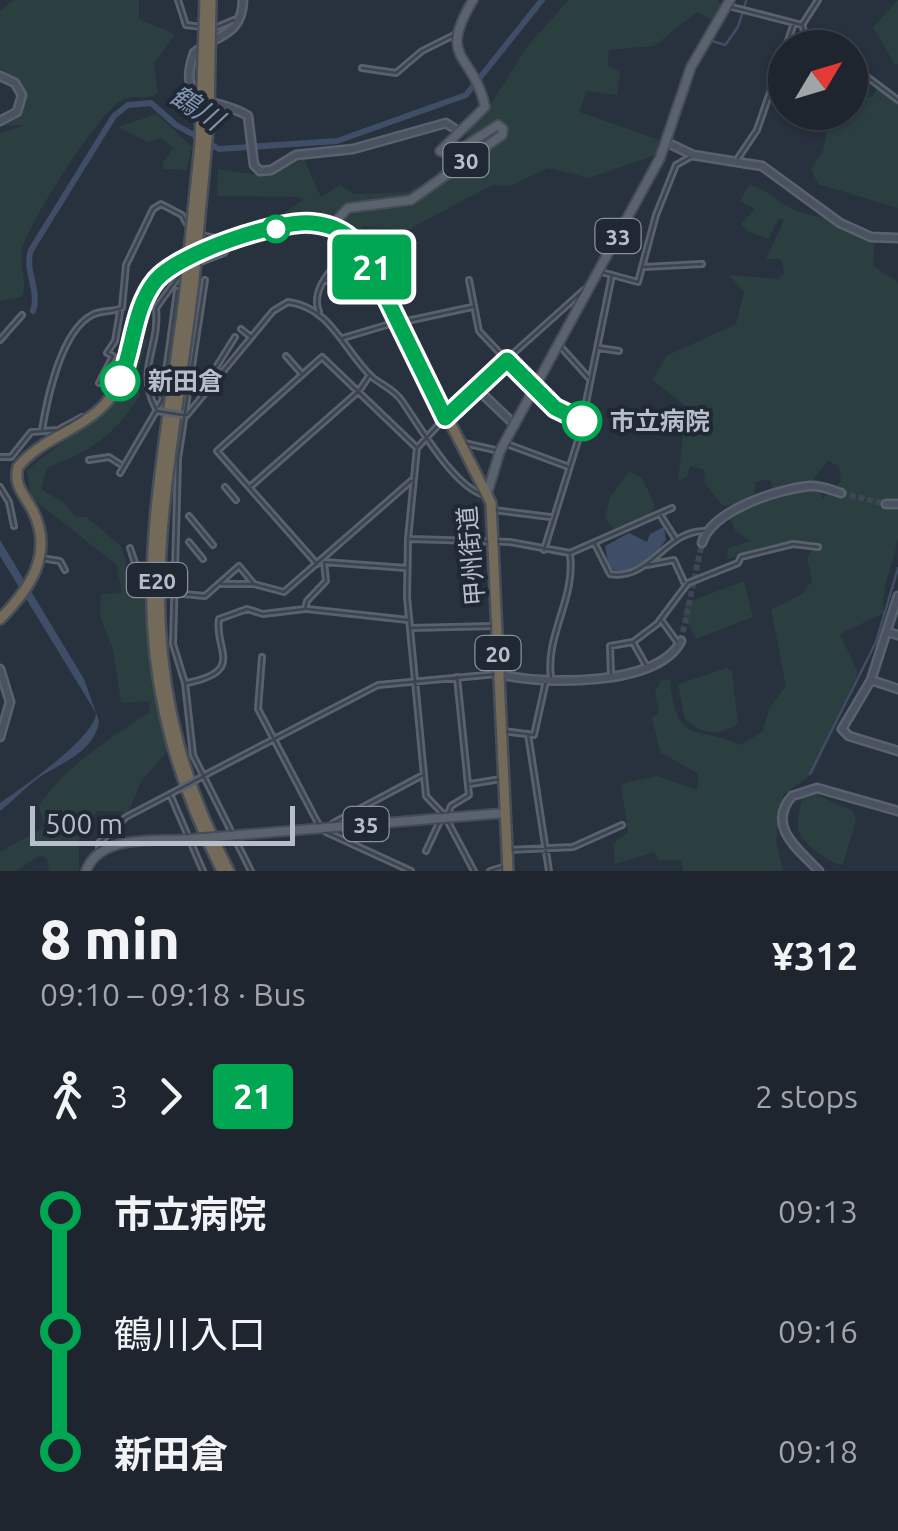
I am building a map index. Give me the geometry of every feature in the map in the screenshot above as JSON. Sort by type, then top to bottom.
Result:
[{"type":"highway","name":"E20","points":[[208,0],[208,119],[195,280],[163,500],[158,620],[177,741],[223,871]]},
{"type":"highway","points":[[0,620],[36,575],[40,558],[40,533],[17,483],[18,467],[97,411],[118,384],[143,304],[156,280],[186,255],[231,241],[303,223],[331,226]]},
{"type":"highway","name":"甲州街道","points":[[331,226],[352,238],[364,252],[445,418],[488,494],[492,510],[508,868]]},
{"type":"highway","name":"E20","points":[[195,280],[155,498],[150,612],[166,731],[196,818],[223,871]]},
{"type":"main road","points":[[454,35],[472,0]]},
{"type":"main road","name":"33","points":[[488,494],[502,447],[600,272],[666,142],[691,66],[728,2]]},
{"type":"main road","name":"30","points":[[331,226],[348,208],[411,200],[502,135],[504,129],[493,127],[444,156],[441,147],[484,110],[484,101],[454,35]]},
{"type":"main road","name":"35","points":[[99,851],[114,845],[504,812]]},
{"type":"main road","points":[[87,870],[99,851]]},
{"type":"street","points":[[178,0],[186,25],[220,28],[241,16]]},
{"type":"street","points":[[243,0],[241,16],[226,37],[194,53],[191,78],[201,101],[244,113],[251,129],[257,168],[265,172],[302,154],[352,149],[446,123],[458,131]]},
{"type":"street","points":[[803,30],[818,0]]},
{"type":"street","points":[[728,2],[743,11],[802,26]]},
{"type":"street","points":[[738,158],[757,130],[793,26]]},
{"type":"street","points":[[362,68],[396,73],[422,51],[454,35]]},
{"type":"street","points":[[0,76],[15,83],[22,95],[16,112],[0,121]]},
{"type":"street","points":[[868,78],[898,100]]},
{"type":"street","points":[[666,142],[692,155],[738,158],[778,174],[804,200],[840,223],[872,237],[898,238]]},
{"type":"street","points":[[600,272],[638,282],[656,214],[676,166],[688,162],[692,155]]},
{"type":"street","points":[[99,383],[112,356],[107,353],[116,341],[126,265],[156,204],[182,216],[192,232],[231,241],[224,253],[184,270],[158,301],[158,330],[146,362],[148,392],[157,410]]},
{"type":"street","points":[[318,313],[316,302],[324,280],[340,259],[350,263],[344,286],[324,280]]},
{"type":"street","points":[[642,267],[702,264]]},
{"type":"street","points":[[544,550],[571,468],[612,275]]},
{"type":"street","points":[[195,280],[178,459],[172,575],[174,659],[186,683],[193,728],[191,748],[229,836],[249,869],[242,871]]},
{"type":"street","points":[[469,280],[479,330],[555,408],[582,421]]},
{"type":"street","points":[[474,871],[444,817],[426,796],[409,620],[408,539],[416,448],[424,435],[475,387],[593,283]]},
{"type":"street","points":[[120,473],[157,410],[171,351],[177,291]]},
{"type":"street","points":[[184,416],[281,304],[312,308],[370,375],[402,400],[424,435],[472,490],[488,494]]},
{"type":"street","points":[[342,339],[350,333],[474,307]]},
{"type":"street","points":[[42,430],[48,389],[69,344],[92,315],[120,311]]},
{"type":"street","points":[[0,340],[22,315]]},
{"type":"street","points":[[241,329],[252,336]]},
{"type":"street","points":[[216,382],[210,377],[236,337]]},
{"type":"street","points":[[559,345],[589,378]]},
{"type":"street","points":[[597,348],[619,351]]},
{"type":"street","points":[[286,356],[302,374]]},
{"type":"street","points":[[306,609],[306,601],[326,581],[320,563],[217,450],[302,374],[326,358],[416,448]]},
{"type":"street","points":[[250,488],[359,392],[370,375]]},
{"type":"street","points":[[475,387],[515,425]]},
{"type":"street","points":[[157,410],[184,416]]},
{"type":"street","points":[[0,458],[9,458],[24,445],[29,434],[58,430],[97,411]]},
{"type":"street","points":[[458,443],[502,447],[571,468]]},
{"type":"street","points":[[89,460],[109,458],[122,464]]},
{"type":"street","points":[[221,584],[254,584],[284,592],[411,481]]},
{"type":"street","points":[[594,543],[610,574],[628,574],[646,565],[675,538],[706,531],[721,518],[776,494],[812,486],[841,493]]},
{"type":"street","points":[[0,487],[9,502],[14,526]]},
{"type":"street","points":[[225,488],[236,500]]},
{"type":"street","points":[[886,504],[898,504]]},
{"type":"street","points":[[408,539],[493,542],[570,553],[672,508]]},
{"type":"street","points":[[492,510],[552,518]]},
{"type":"street","points":[[660,514],[675,538]]},
{"type":"street","points":[[189,516],[213,545]]},
{"type":"street","points":[[702,542],[706,531]]},
{"type":"street","points":[[190,542],[203,558]]},
{"type":"street","points":[[611,676],[610,646],[634,642],[661,620],[686,585],[741,558],[793,544],[818,547]]},
{"type":"street","points":[[130,548],[139,575],[172,575]]},
{"type":"street","points":[[501,731],[534,735],[549,679],[548,657],[567,593],[570,553]]},
{"type":"street","points":[[40,558],[60,561],[66,570]]},
{"type":"street","points":[[646,565],[674,560],[686,585]]},
{"type":"street","points":[[320,563],[355,561],[408,568]]},
{"type":"street","points":[[172,592],[205,596],[238,566],[254,584]]},
{"type":"street","points":[[898,596],[871,680],[842,732],[898,751]]},
{"type":"street","points":[[186,683],[207,678],[222,662],[225,646],[218,619],[246,609],[263,614],[306,609],[409,620]]},
{"type":"street","points":[[99,851],[99,843],[126,817],[378,685],[499,674],[549,679],[648,670],[662,663],[680,644],[661,620]]},
{"type":"street","points":[[410,628],[497,626]]},
{"type":"street","points":[[887,632],[898,635]]},
{"type":"street","points":[[634,642],[648,670]]},
{"type":"street","points":[[262,658],[258,709],[325,828],[411,871]]},
{"type":"street","points":[[0,669],[10,702],[0,737]]},
{"type":"street","points":[[426,852],[451,806],[470,795],[457,677]]},
{"type":"street","points":[[871,680],[898,689]]},
{"type":"street","points":[[528,734],[549,871]]},
{"type":"street","points":[[325,828],[424,775]]},
{"type":"street","points":[[468,784],[502,780]]},
{"type":"street","points":[[819,871],[782,829],[781,814],[792,796],[817,788],[898,811]]},
{"type":"street","points":[[170,794],[204,871]]},
{"type":"street","points":[[507,850],[582,844],[602,830],[622,825]]},
{"type":"street","points":[[490,871],[508,868]]},
{"type":"shaded area","points":[[13,0],[139,0],[139,19],[175,34],[154,64],[158,94],[121,101],[96,126],[27,236],[21,256],[22,297],[0,301],[0,133],[25,125],[0,126],[15,120],[26,102],[24,89],[0,69],[0,11]]},
{"type":"shaded area","points":[[569,0],[718,0],[724,11],[717,23],[697,12],[654,46],[609,50],[608,66],[620,72],[617,95],[586,91],[580,112],[659,140],[656,155],[589,178],[548,168],[510,186],[492,185],[408,230],[364,226],[354,233],[326,221],[309,236],[272,221],[303,200],[299,197],[217,196],[218,169],[265,176],[304,159],[321,197],[340,185],[354,194],[408,192],[432,178],[464,148],[468,128],[488,108],[529,44]]},
{"type":"shaded area","points":[[898,0],[898,64],[895,65],[873,27]]},
{"type":"shaded area","points":[[877,89],[898,100],[898,208],[818,184],[811,169],[823,151],[827,130],[868,130],[868,97]]},
{"type":"shaded area","points":[[157,114],[192,147],[187,170],[163,169],[163,162],[173,148],[161,138],[147,142],[118,127]]},
{"type":"shaded area","points":[[749,185],[797,211],[857,227],[875,242],[873,265],[898,283],[898,538],[886,585],[884,613],[840,634],[858,673],[813,773],[783,795],[776,840],[783,871],[683,871],[681,860],[658,860],[654,852],[615,864],[613,844],[628,832],[621,784],[657,776],[697,790],[698,774],[660,752],[652,718],[659,712],[655,693],[660,681],[670,679],[678,716],[692,730],[741,745],[763,731],[769,708],[786,686],[771,610],[802,594],[812,581],[807,557],[817,544],[795,542],[727,559],[728,548],[750,541],[736,532],[728,515],[793,489],[774,491],[770,479],[756,482],[753,502],[723,506],[705,484],[704,470],[690,466],[687,477],[678,481],[686,407],[653,380],[666,356],[736,324],[744,292],[729,275],[778,279],[784,273],[781,259],[766,259],[784,220],[779,218],[769,239],[749,232],[741,224],[754,209],[740,201]],"holes":[[[828,461],[839,466],[841,481],[823,499],[818,486],[795,489],[812,481]]]},
{"type":"shaded area","points":[[148,338],[136,375],[140,396],[131,409],[101,440],[48,467],[41,489],[63,502],[76,517],[87,517],[122,547],[130,581],[145,588],[152,687],[168,750],[141,782],[128,812],[97,811],[79,840],[79,871],[49,871],[47,859],[40,855],[16,871],[0,871],[0,852],[44,827],[39,805],[63,777],[150,712],[148,701],[121,703],[113,650],[100,616],[101,594],[122,593],[116,564],[31,498],[27,470],[116,398],[128,376],[135,344]]},
{"type":"shaded area","points":[[629,471],[642,478],[655,505],[649,519],[618,532],[605,519],[610,497]]},
{"type":"shaded area","points":[[744,581],[753,617],[696,639],[683,615],[686,603]]},
{"type":"shaded area","points":[[727,668],[732,671],[738,724],[724,731],[704,731],[685,719],[678,684]]},
{"type":"shaded area","points":[[811,792],[853,811],[856,819],[843,865],[817,852],[800,835],[798,821],[803,795]]},
{"type":"water","points":[[664,527],[666,540],[652,557],[623,573],[609,568],[605,546],[629,533],[647,542],[650,534]]},
{"type":"water","points":[[0,540],[84,679],[99,721],[83,750],[37,779],[0,811],[0,803],[83,736],[96,713],[0,556]]},
{"type":"waterway","name":"鶴川","points":[[33,311],[31,250],[114,116],[128,105],[151,103],[176,125],[219,149],[337,141],[466,95],[542,0]]},
{"type":"waterway","points":[[709,40],[725,45],[738,27],[746,1]]},
{"type":"waterway","points":[[810,774],[876,642],[898,568]]},
{"type":"tunnel","points":[[841,493],[886,504]]},
{"type":"tunnel","points":[[681,641],[702,543]]},
{"type":"bus line","name":"21","points":[[120,381],[147,295],[167,269],[186,255],[207,248],[313,223],[344,232],[364,252],[445,418],[507,360],[555,408],[582,421]]},
{"type":"place","name":"新田倉","points":[[120,381]]},
{"type":"place","name":"市立病院","points":[[582,421]]}]
